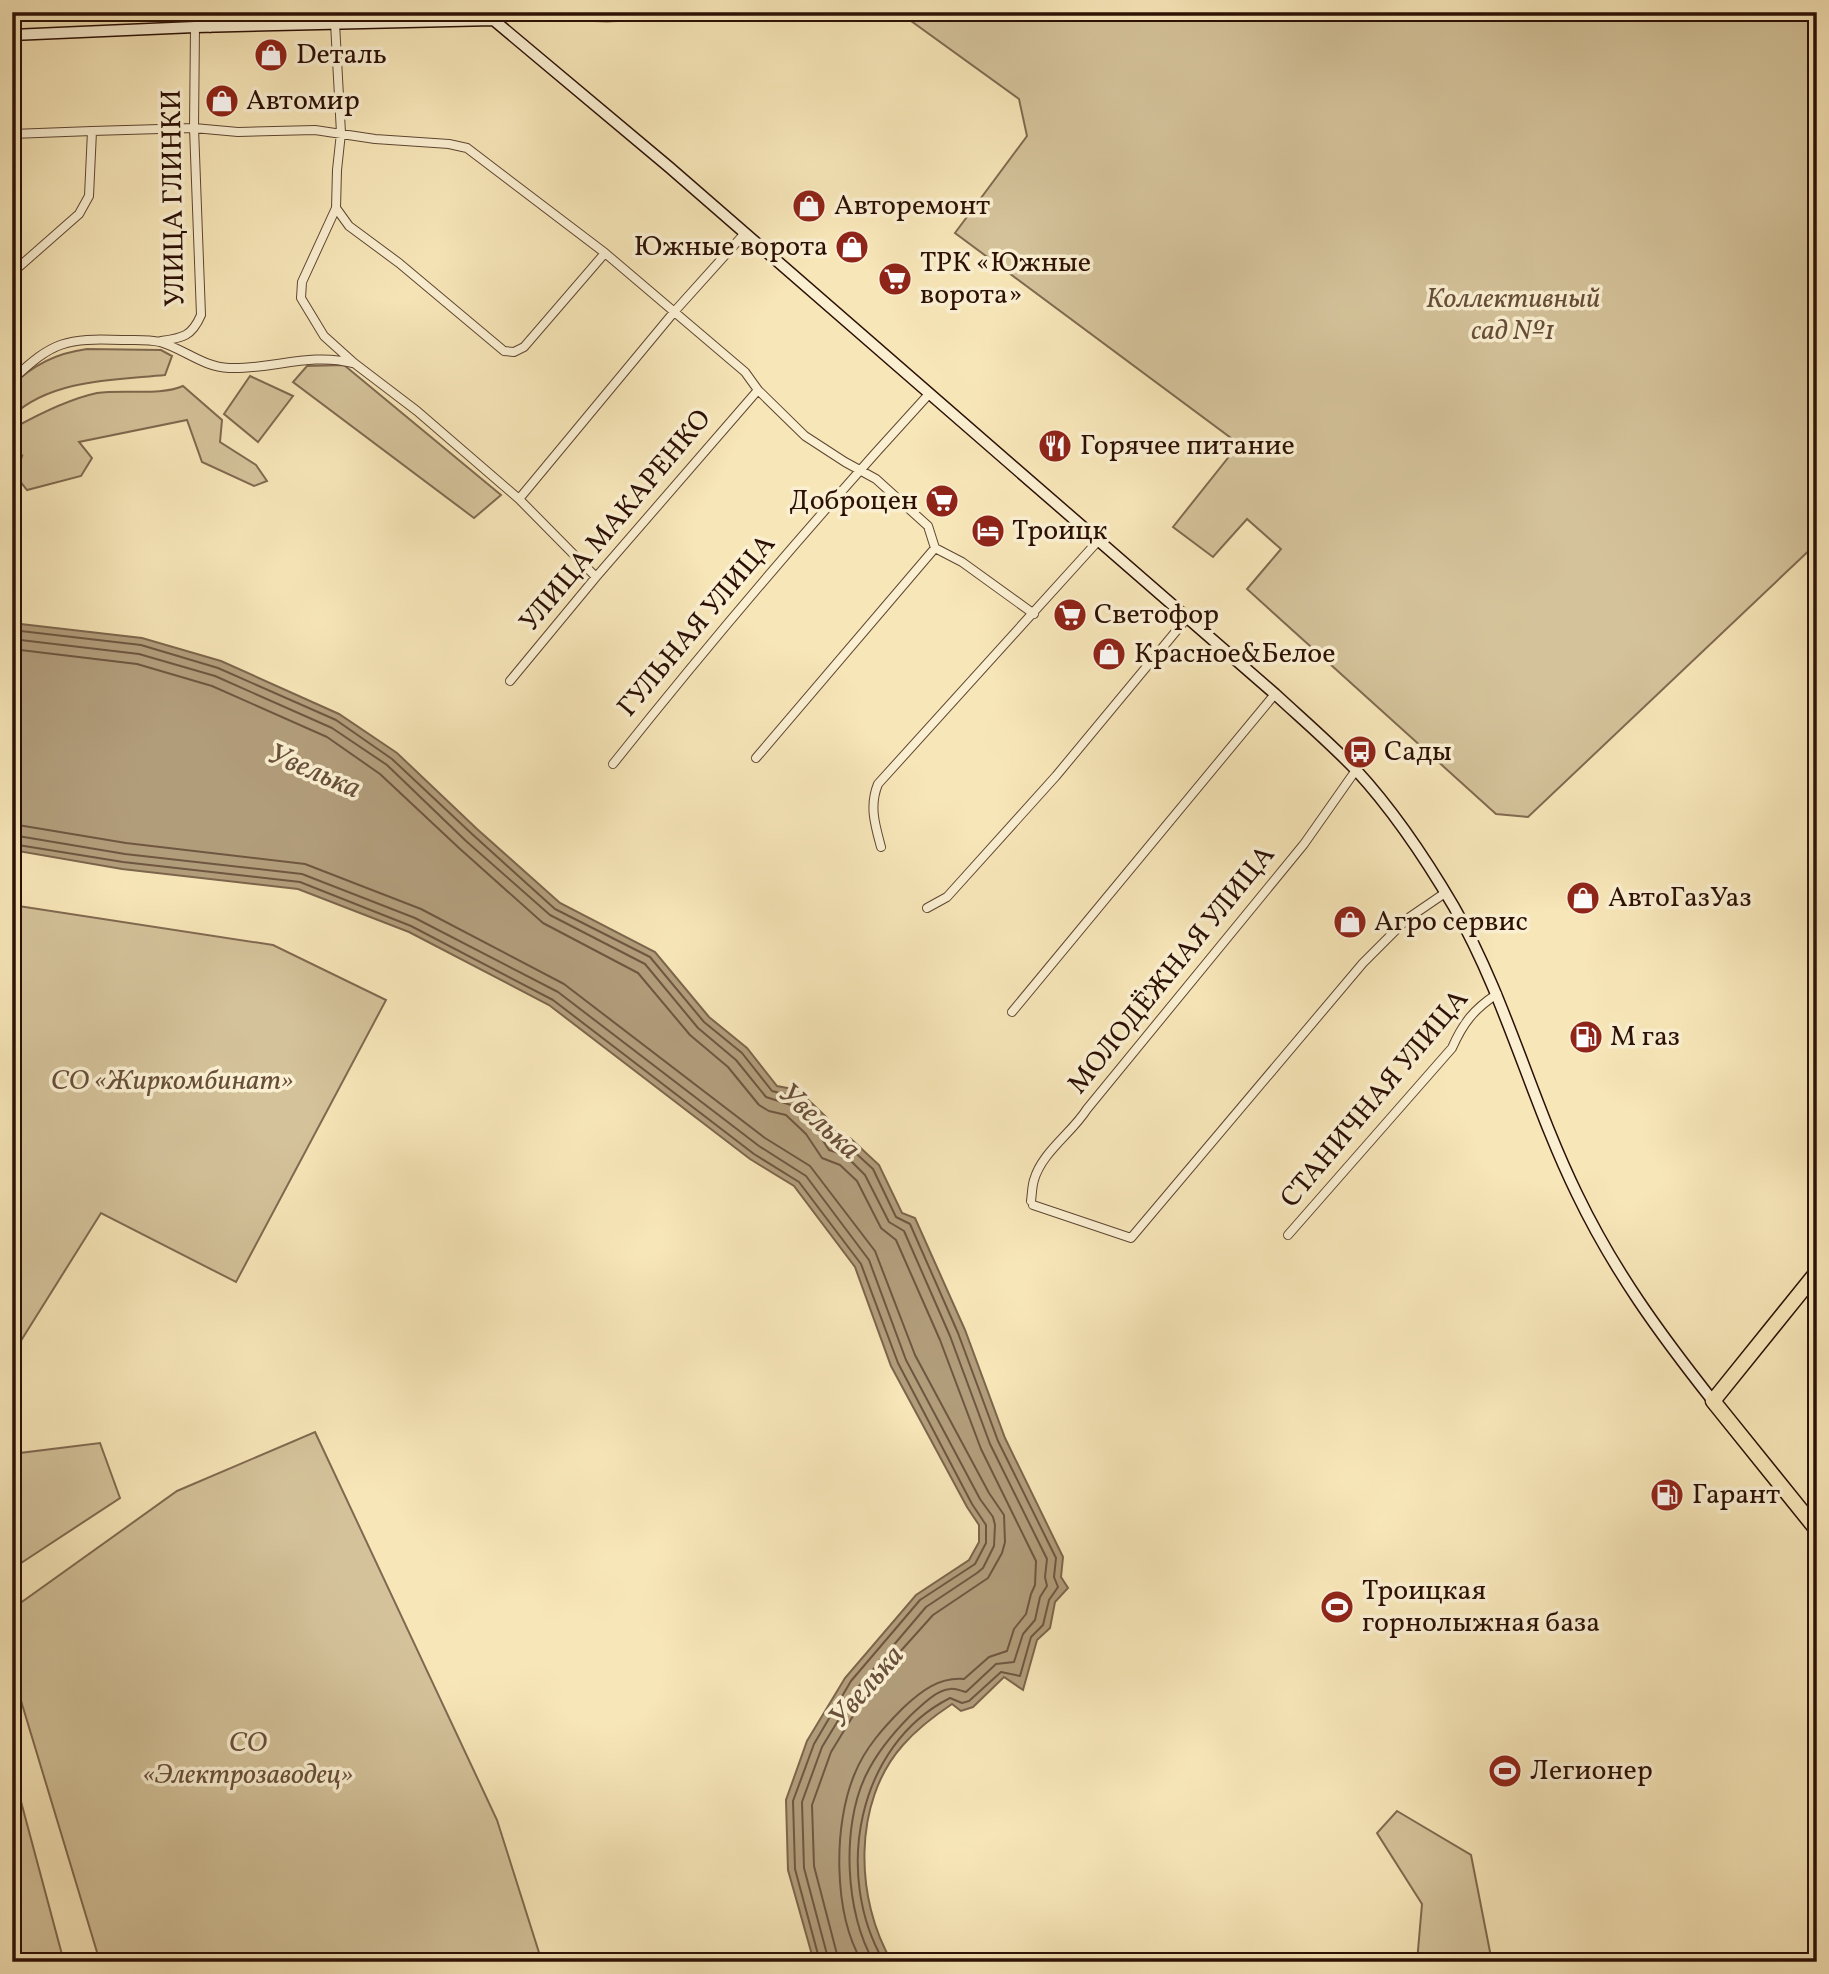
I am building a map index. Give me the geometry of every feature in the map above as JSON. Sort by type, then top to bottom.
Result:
[{"type":"highway","points":[[1817,1272],[1713,1401],[1817,1530]]},
{"type":"main road","points":[[210,27],[222,12]]},
{"type":"main road","points":[[408,21],[421,12]]},
{"type":"main road","points":[[484,12],[745,233],[1275,694],[1356,770],[1401,827],[1445,892],[1470,938],[1497,994],[1576,1193],[1630,1291],[1713,1401]]},
{"type":"main road","points":[[12,35],[195,27],[494,20]]},
{"type":"street","points":[[335,23],[341,133],[336,208],[302,282],[301,298],[324,336],[354,363],[417,411],[519,499],[596,577]]},
{"type":"street","name":"УЛИЦА ГЛИНКИ","points":[[159,341],[187,335],[196,327],[201,315],[194,128],[195,27]]},
{"type":"street","points":[[12,134],[194,128],[238,132],[315,130],[467,148],[604,253],[745,372],[758,390],[805,436],[876,479],[928,526],[935,548],[962,562],[1034,614]]},
{"type":"street","points":[[12,273],[79,214],[89,196],[92,131]]},
{"type":"street","points":[[336,208],[349,226],[399,263],[504,351],[514,352],[524,347],[604,253]]},
{"type":"street","points":[[519,499],[674,312],[745,233]]},
{"type":"street","points":[[12,380],[36,358],[65,341],[90,339],[159,341],[215,367],[240,368],[315,359],[337,359],[354,363]]},
{"type":"street","name":"УЛИЦА МАКАРЕНКО","points":[[510,681],[758,390]]},
{"type":"street","name":"ГУЛЬНАЯ УЛИЦА","points":[[613,764],[714,638],[929,394]]},
{"type":"street","points":[[881,847],[874,819],[873,797],[878,784],[1098,541]]},
{"type":"street","points":[[756,758],[935,548]]},
{"type":"street","points":[[927,908],[947,897],[1056,776],[1187,618]]},
{"type":"street","points":[[1012,1012],[1275,694]]},
{"type":"street","name":"МОЛОДЁЖНАЯ УЛИЦА","points":[[1356,770],[1304,844],[1095,1098],[1078,1124],[1046,1158],[1034,1178],[1032,1203],[1131,1238],[1363,963],[1407,919],[1445,892]]},
{"type":"street","name":"СТАНИЧНАЯ УЛИЦА","points":[[1288,1235],[1452,1048],[1464,1022],[1478,1006],[1497,994]]},
{"type":"green space","points":[[557,12],[666,12],[625,21],[597,21]]},
{"type":"green space","name":"Коллективный сад №1","points":[[1817,12],[1817,543],[1528,817],[1496,814],[1247,589],[1281,549],[1247,519],[1213,557],[1173,527],[1239,444],[955,233],[1027,136],[1019,99],[900,13]]},
{"type":"green space","points":[[87,349],[161,350],[172,356],[165,375],[105,380],[65,388],[28,404],[12,416],[12,386],[20,378],[46,361]]},
{"type":"green space","points":[[344,365],[501,495],[474,518],[293,382],[307,366]]},
{"type":"green space","points":[[250,376],[293,396],[258,442],[224,414]]},
{"type":"green space","points":[[183,386],[222,420],[220,442],[256,465],[267,481],[254,486],[202,462],[187,420],[79,442],[92,458],[81,476],[27,490],[16,476],[22,456],[12,460],[12,429],[64,403],[97,393],[153,392]]},
{"type":"green space","name":"СО «Жиркомбинат»","points":[[12,905],[273,945],[386,1000],[236,1282],[101,1213],[12,1355]]},
{"type":"green space","name":"СО «Электрозаводец»","points":[[315,1432],[497,1820],[542,1962],[100,1962],[12,1671],[12,1609],[177,1491]]},
{"type":"green space","points":[[100,1443],[120,1498],[12,1569],[12,1454]]},
{"type":"green space","points":[[12,1768],[64,1962],[12,1962]]},
{"type":"green space","points":[[1397,1811],[1471,1855],[1492,1962],[1417,1962],[1422,1904],[1377,1833]]},
{"type":"water","name":"Увелька","points":[[12,623],[142,638],[221,661],[339,714],[397,753],[560,903],[655,952],[709,1017],[747,1048],[777,1086],[798,1090],[827,1118],[839,1138],[850,1138],[879,1165],[902,1213],[915,1218],[965,1330],[1005,1438],[1063,1557],[1061,1577],[1068,1588],[1055,1602],[1050,1628],[1037,1640],[1023,1690],[1004,1677],[973,1707],[961,1711],[952,1704],[914,1734],[886,1768],[867,1822],[864,1852],[871,1910],[892,1962],[814,1962],[788,1870],[786,1800],[807,1741],[845,1678],[916,1595],[969,1560],[979,1542],[979,1525],[891,1366],[855,1267],[794,1186],[750,1159],[549,1005],[409,932],[298,889],[122,869],[12,850]]},
{"type":"place","name":"Dеталь","points":[[271,55]]},
{"type":"place","name":"Автомир","points":[[222,101]]},
{"type":"place","name":"Авторемонт","points":[[809,206]]},
{"type":"place","name":"Южные ворота","points":[[852,247]]},
{"type":"place","name":"ТРК «Южные ворота»","points":[[895,279]]},
{"type":"place","name":"Горячее питание","points":[[1055,446]]},
{"type":"place","name":"Доброцен","points":[[942,501]]},
{"type":"place","name":"Троицк","points":[[988,531]]},
{"type":"place","name":"Светофор","points":[[1070,615]]},
{"type":"place","name":"Красное&Белое","points":[[1109,654]]},
{"type":"place","name":"Сады","points":[[1360,752]]},
{"type":"place","name":"АвтоГазУаз","points":[[1583,898]]},
{"type":"place","name":"Агро сервис","points":[[1350,922]]},
{"type":"place","name":"М газ","points":[[1586,1037]]},
{"type":"place","name":"Гарант","points":[[1667,1495]]},
{"type":"place","name":"Троицкая горнолыжная база","points":[[1337,1607]]},
{"type":"place","name":"Легионер","points":[[1505,1771]]}]
